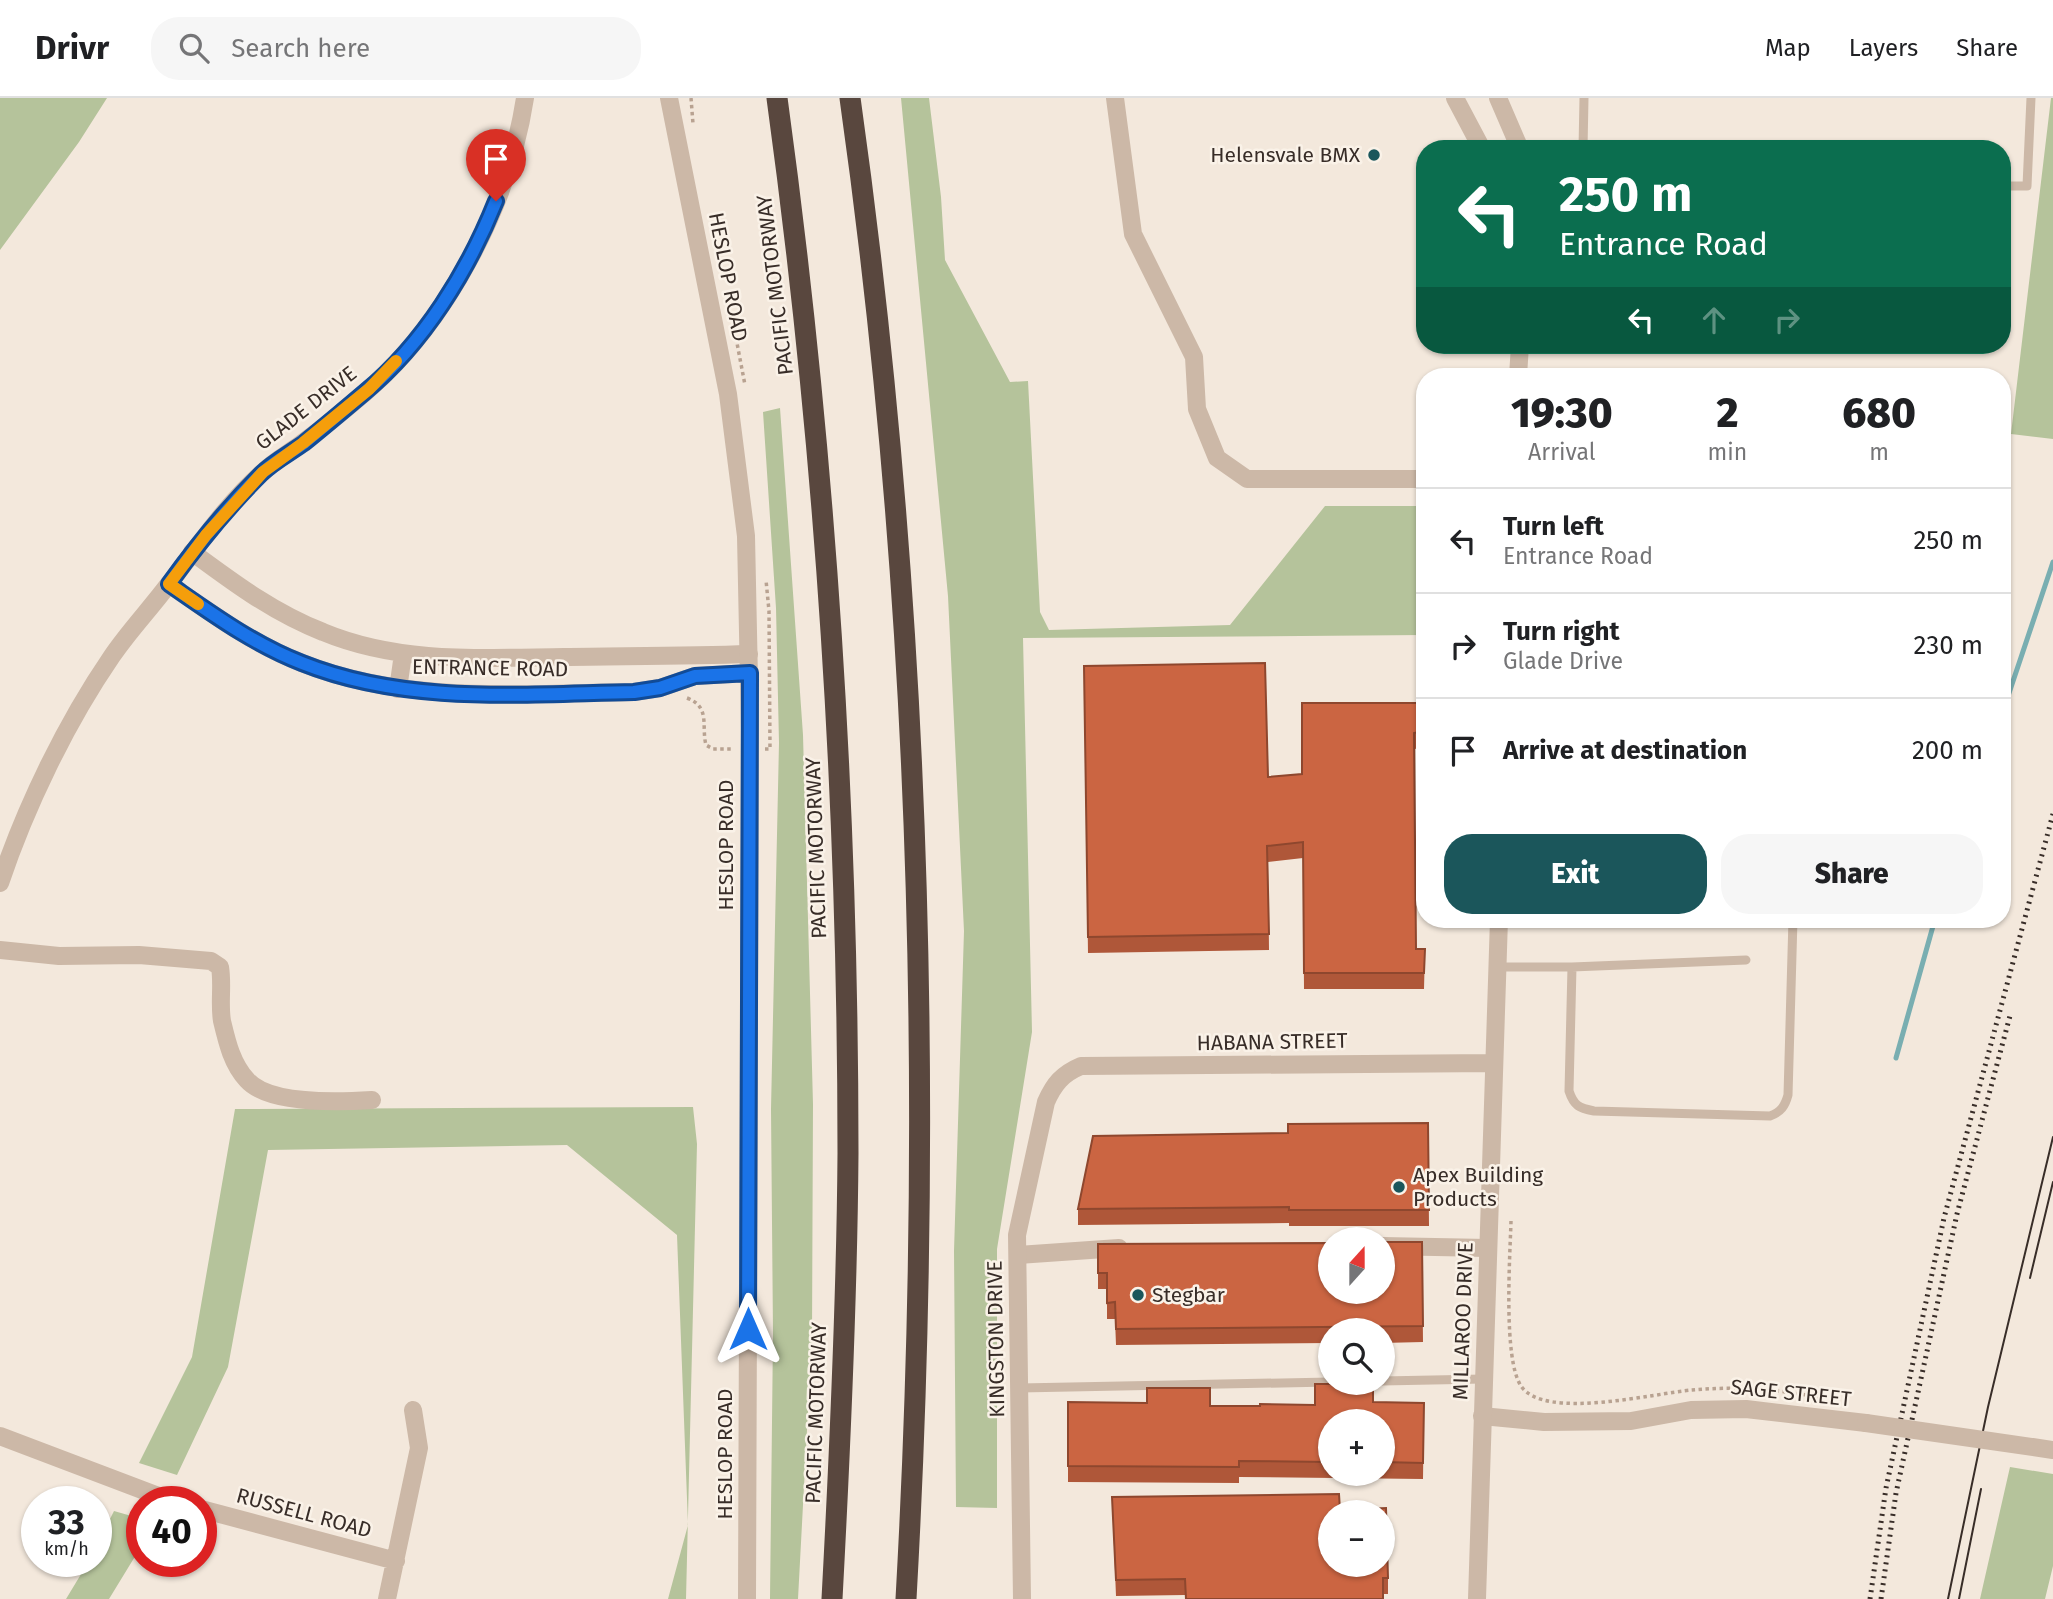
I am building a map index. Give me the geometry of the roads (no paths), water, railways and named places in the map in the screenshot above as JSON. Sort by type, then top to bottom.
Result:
[{"type":"highway","name":"PACIFIC MOTORWAY","points":[[777,98],[808,346],[838,750],[847,1020],[848,1156],[843,1377],[832,1599]]},
{"type":"highway","points":[[850,98],[865,203],[891,464],[908,684],[920,1152],[919,1308],[906,1599]]},
{"type":"street","name":"GLADE DRIVE","points":[[0,883],[32,800],[85,699],[113,654],[192,552],[263,472],[369,389],[424,328],[452,290],[487,223],[513,156],[525,98]]},
{"type":"street","name":"HESLOP ROAD","points":[[669,98],[728,394],[746,536],[750,673],[747,1599]]},
{"type":"street","points":[[1115,98],[1133,234],[1194,357],[1197,409],[1217,457],[1247,479],[1416,479]]},
{"type":"street","points":[[1455,98],[1477,140]]},
{"type":"street","points":[[1500,99],[1516,140]]},
{"type":"street","name":"ENTRANCE ROAD","points":[[192,552],[237,586],[283,614],[325,634],[403,654],[473,658],[749,654]]},
{"type":"street","name":"ENTRANCE ROAD","points":[[169,584],[240,632],[289,658],[330,674],[398,689],[470,694],[634,692],[660,688],[695,676],[750,673]]},
{"type":"street","points":[[398,689],[403,654]]},
{"type":"street","name":"MILLAROO DRIVE","points":[[1477,1599],[1499,928]]},
{"type":"street","points":[[0,950],[59,957],[139,955],[211,961],[220,967],[222,1018],[234,1063],[249,1083],[284,1099],[348,1102],[372,1100]]},
{"type":"street","name":"HABANA STREET","points":[[1055,1083],[1068,1072],[1082,1066],[1494,1063]]},
{"type":"street","name":"KINGSTON DRIVE","points":[[1022,1599],[1017,1235],[1046,1102],[1055,1083]]},
{"type":"street","points":[[1395,1246],[1488,1248]]},
{"type":"street","points":[[1018,1255],[1140,1247]]},
{"type":"street","name":"SAGE STREET","points":[[1482,1416],[1544,1422],[1631,1421],[1691,1410],[1746,1409],[2053,1450]]},
{"type":"street","points":[[387,1599],[419,1448],[414,1410]]},
{"type":"street","points":[[0,1436],[132,1486]]},
{"type":"street","name":"RUSSELL ROAD","points":[[217,1513],[396,1561]]},
{"type":"lane","points":[[1583,140],[1584,98]]},
{"type":"lane","points":[[2011,186],[2026,186],[2031,98]]},
{"type":"lane","points":[[1572,967],[1569,1091],[1572,1102],[1578,1108],[1594,1111],[1770,1116],[1779,1113],[1788,1095],[1793,928]]},
{"type":"lane","points":[[1497,967],[1572,967],[1746,960]]},
{"type":"lane","points":[[1395,1381],[1483,1379]]},
{"type":"lane","points":[[1020,1388],[1318,1382]]},
{"type":"waterway","points":[[2011,687],[2053,562]]},
{"type":"waterway","points":[[1896,1058],[1932,928]]},
{"type":"tram line","points":[[1948,1599],[1988,1407],[2053,1137]]},
{"type":"tram line","points":[[2030,1278],[2053,1182]]},
{"type":"tram line","points":[[1959,1599],[1981,1489]]},
{"type":"railway","points":[[1870,1599],[1886,1488],[1944,1218],[2053,814]]},
{"type":"railway","points":[[1881,1599],[1896,1493],[1957,1214],[2011,1012]]},
{"type":"place","name":"Helensvale BMX","points":[[1374,155]]},
{"type":"place","name":"Apex Building Products","points":[[1399,1187]]},
{"type":"place","name":"Stegbar","points":[[1138,1295]]}]
